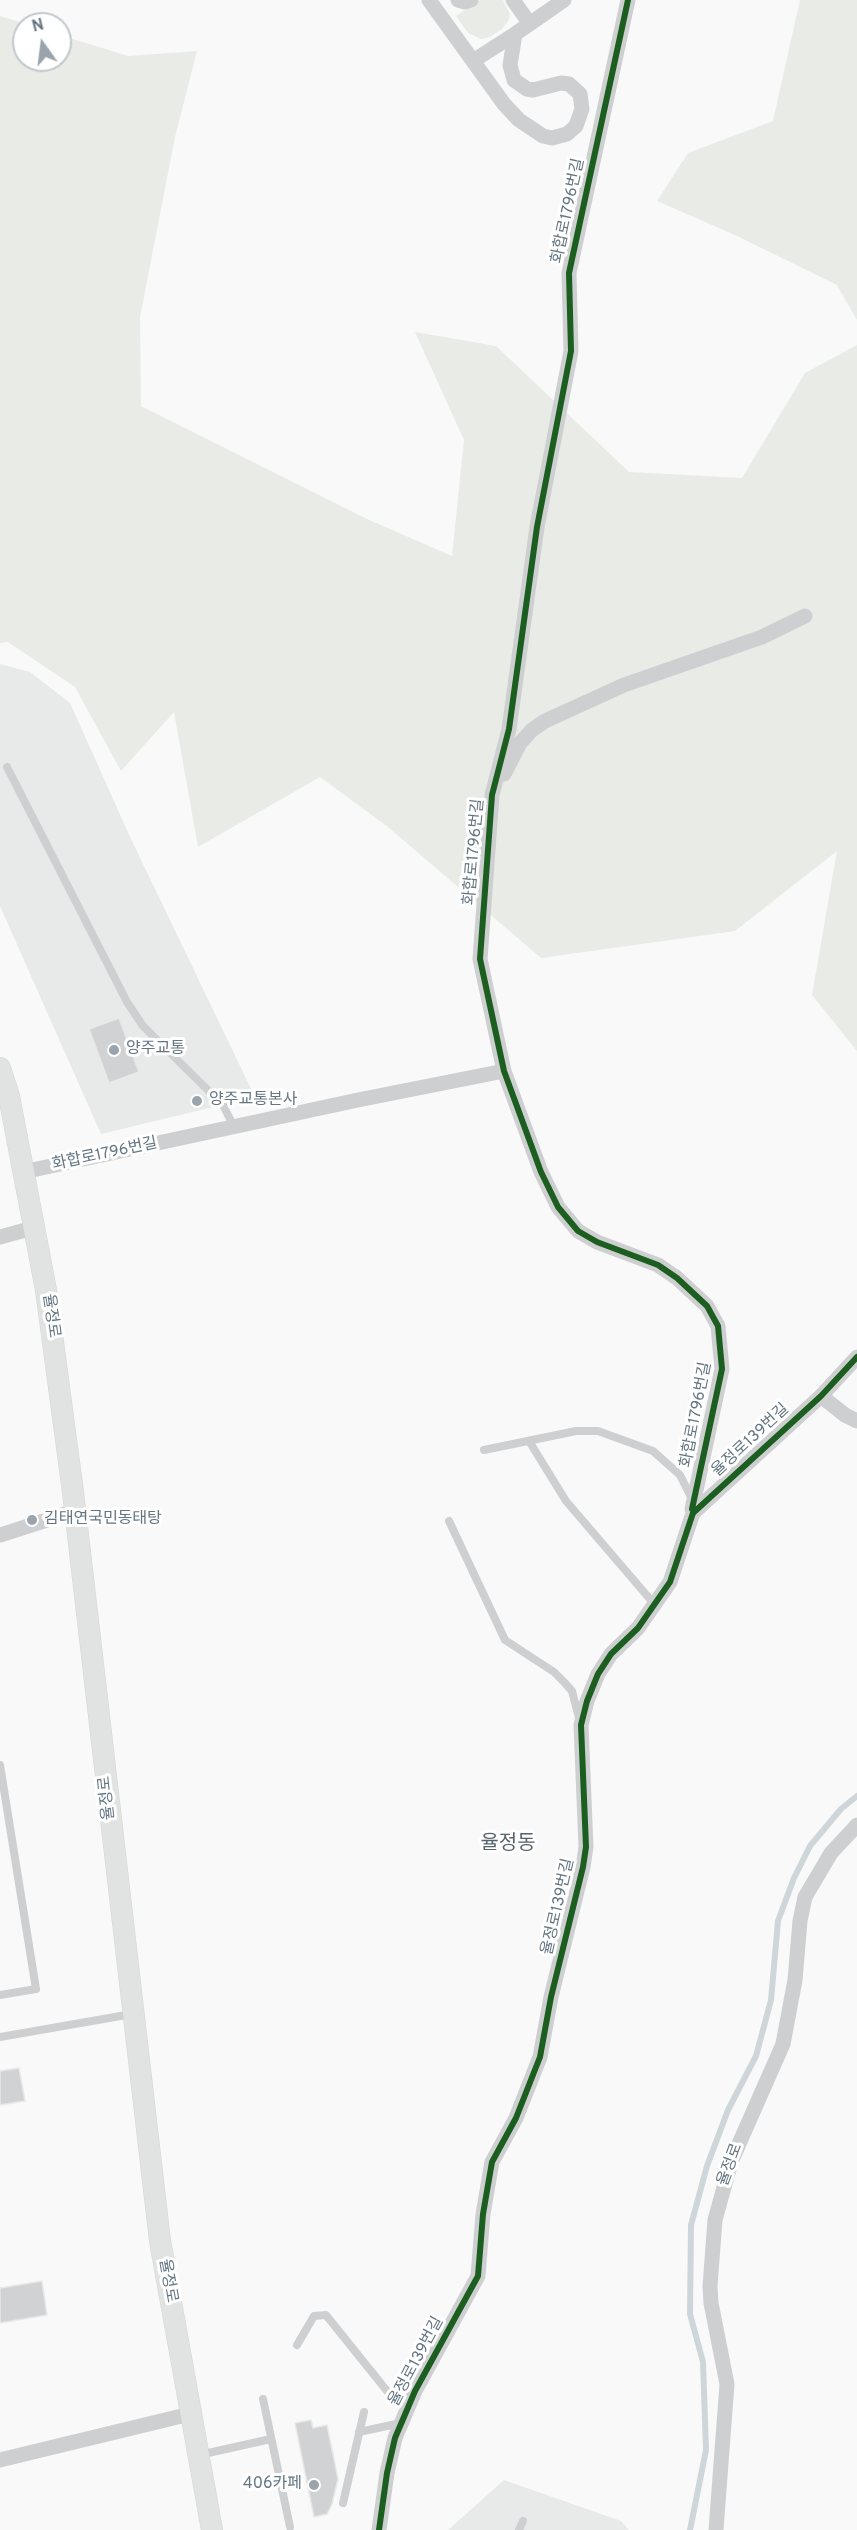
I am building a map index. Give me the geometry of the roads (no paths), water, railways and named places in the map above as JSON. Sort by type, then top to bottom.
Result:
[{"type":"main road","name":"율정로","points":[[0,1068],[9,1096],[46,1290],[75,1511],[160,2241],[212,2530]]},
{"type":"street","points":[[429,0],[504,104],[519,120],[543,136],[552,138],[573,130],[582,109],[580,94],[569,84],[561,83],[533,90],[519,85],[511,73],[510,65],[515,34]]},
{"type":"street","points":[[458,0],[465,2],[471,0]]},
{"type":"street","points":[[513,0],[530,24]]},
{"type":"street","points":[[472,61],[530,24],[544,5],[564,0]]},
{"type":"street","name":"화합로1796번길","points":[[628,0],[569,273],[571,351],[537,527],[509,729],[492,795],[480,959],[504,1071],[545,1180],[558,1207],[578,1231],[597,1242],[658,1265],[677,1278],[707,1305],[718,1326],[722,1369],[692,1512]]},
{"type":"street","name":"화합로1796번길","points":[[492,795],[520,743],[532,730],[545,721],[624,685],[762,637],[806,616]]},
{"type":"street","name":"화합로1796번길","points":[[23,1172],[504,1071]]},
{"type":"street","points":[[0,1237],[33,1228]]},
{"type":"street","name":"율정로139번길","points":[[379,2530],[387,2473],[401,2423],[409,2403],[478,2276],[483,2214],[492,2162],[516,2118],[540,2057],[551,1997],[583,1867],[585,1848],[581,1725],[587,1701],[598,1674],[611,1654],[638,1628],[670,1582],[692,1512],[820,1396],[857,1357]]},
{"type":"street","points":[[820,1396],[857,1421]]},
{"type":"street","points":[[0,1535],[75,1511]]},
{"type":"street","name":"율정로","points":[[716,2530],[727,2384],[711,2303],[710,2286],[715,2220],[731,2162],[783,2044],[795,1980],[800,1921],[805,1898],[831,1853],[857,1825]]},
{"type":"street","points":[[0,2460],[190,2414]]},
{"type":"lane","points":[[7,767],[127,1002],[143,1026],[223,1105],[234,1127]]},
{"type":"lane","points":[[484,1450],[590,1430],[653,1451],[680,1475],[691,1495],[692,1512]]},
{"type":"lane","points":[[529,1441],[566,1501],[655,1605]]},
{"type":"lane","name":"율정로139번길","points":[[449,1521],[505,1640],[554,1672],[564,1682],[572,1691],[581,1725]]},
{"type":"lane","points":[[0,1765],[36,1989],[0,1995]]},
{"type":"lane","points":[[0,2037],[132,2014]]},
{"type":"lane","points":[[297,2345],[314,2316],[326,2314],[387,2391],[409,2403]]},
{"type":"lane","points":[[263,2399],[290,2527]]},
{"type":"lane","points":[[343,2503],[364,2412]]},
{"type":"lane","points":[[359,2432],[401,2423]]},
{"type":"lane","points":[[198,2455],[271,2439]]},
{"type":"lane","points":[[519,2530],[523,2521]]},
{"type":"waterway","points":[[690,2530],[706,2450],[703,2362],[690,2314],[691,2225],[707,2166],[728,2110],[756,2056],[771,2000],[778,1921],[794,1878],[810,1846],[841,1809],[857,1796]]},
{"type":"place","name":"양주교통","points":[[114,1050]]},
{"type":"place","name":"양주교통본사","points":[[197,1101]]},
{"type":"place","name":"김태연국민동태탕","points":[[32,1520]]},
{"type":"place","name":"406카페","points":[[314,2485]]},
{"type":"district","name":"율정동","points":[[508,1845]]}]
